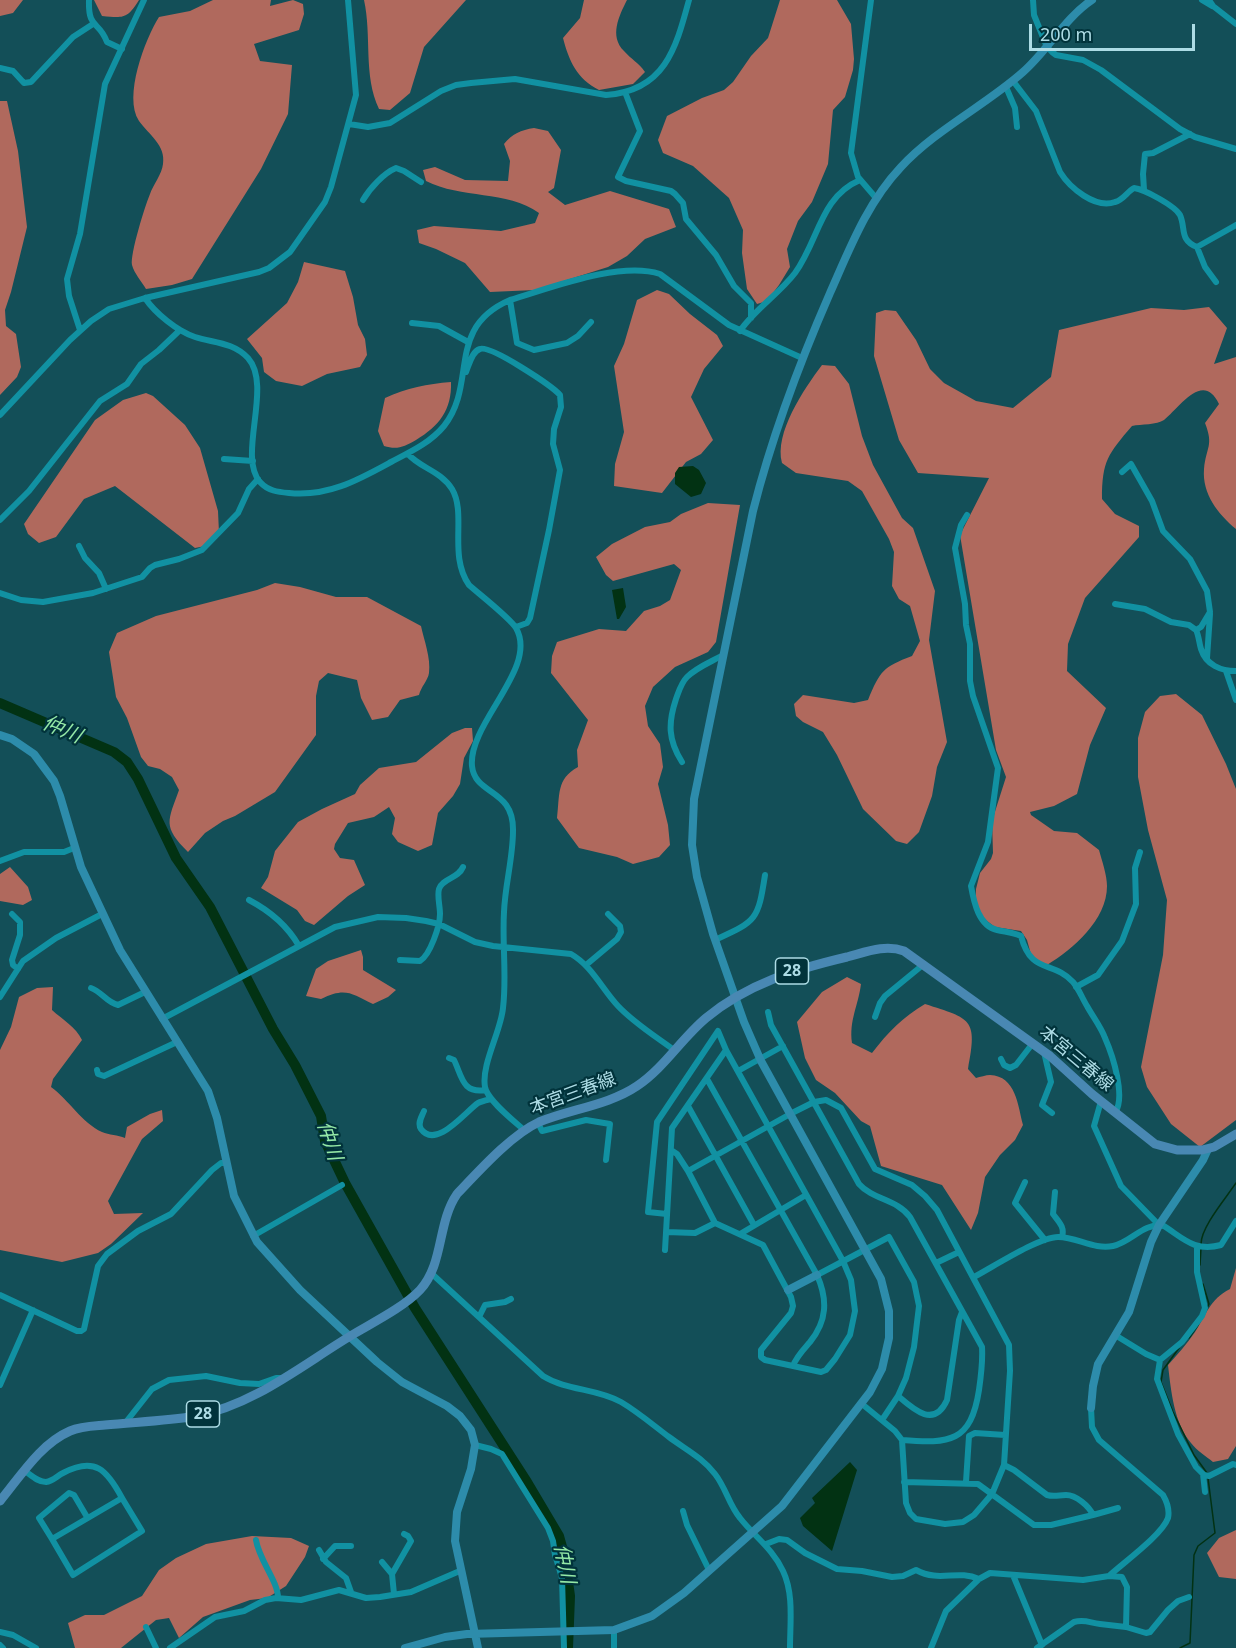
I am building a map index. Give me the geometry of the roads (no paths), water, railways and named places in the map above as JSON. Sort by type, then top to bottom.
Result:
[{"type":"main road","name":"本宮三春線","points":[[0,1501],[54,1440],[70,1431],[87,1426],[192,1416],[236,1404],[283,1378],[406,1300],[416,1293],[431,1273],[453,1200],[476,1174],[524,1130],[623,1093],[646,1079],[706,1018],[736,998],[786,973],[876,950],[897,948],[924,964],[1044,1051],[1115,1113],[1155,1143],[1188,1151],[1208,1149],[1236,1134]]},
{"type":"street","points":[[89,0],[90,18],[93,24],[103,31],[107,42],[122,49]]},
{"type":"street","points":[[80,330],[69,296],[67,279],[80,234],[105,84],[144,0]]},
{"type":"street","points":[[0,415],[80,330],[109,309],[146,298],[259,272],[269,268],[285,256],[296,244],[325,202],[350,124],[356,87],[348,0]]},
{"type":"street","points":[[350,124],[368,127],[390,123],[441,91],[456,85],[471,83],[515,79],[606,94],[625,92],[653,78],[667,62],[675,46],[689,0]]},
{"type":"street","points":[[871,0],[851,153],[855,171],[876,198]]},
{"type":"street","points":[[1033,0],[1034,15],[1047,47],[1056,55],[1083,60],[1101,70],[1172,124],[1190,134],[1236,149]]},
{"type":"street","points":[[405,1648],[445,1637],[477,1634],[614,1630],[652,1616],[684,1593],[782,1506],[862,1404],[882,1369],[890,1327],[889,1311],[881,1279],[760,1058],[744,1023],[715,940],[697,877],[692,845],[692,820],[698,779],[763,473],[779,420],[802,358],[861,223],[876,198],[910,158],[1013,81],[1092,0]]},
{"type":"street","points":[[1202,0],[1211,3],[1236,24]]},
{"type":"street","points":[[0,68],[13,71],[24,83],[31,82],[73,37],[93,24]]},
{"type":"street","points":[[1013,81],[1036,111],[1052,157],[1069,184],[1087,197],[1108,204],[1119,201],[1134,188],[1144,190],[1179,213],[1185,237],[1191,245],[1197,248],[1205,267],[1216,282]]},
{"type":"street","points":[[1006,87],[1014,108],[1017,127]]},
{"type":"street","points":[[625,92],[640,130],[618,177],[675,194],[683,203],[686,219],[716,255],[734,286],[751,303],[751,318]]},
{"type":"street","points":[[1144,190],[1145,154],[1153,153],[1190,134]]},
{"type":"street","points":[[363,200],[388,172],[396,168],[421,182]]},
{"type":"street","points":[[740,331],[795,272],[812,244],[835,196],[848,185],[860,180]]},
{"type":"street","points":[[1197,248],[1236,225]]},
{"type":"street","points":[[146,298],[180,330],[196,337],[228,344],[239,350],[252,363],[256,380],[253,461],[258,479],[275,492],[313,494],[347,485],[408,454],[437,433],[450,417],[460,387],[468,342],[483,316],[510,300],[615,271],[650,271],[670,281],[711,314],[740,331],[802,358]]},
{"type":"street","points":[[510,300],[517,343],[534,350],[567,343],[578,336],[591,322]]},
{"type":"street","points":[[412,322],[439,326],[468,342]]},
{"type":"street","points":[[0,519],[29,491],[100,401],[127,384],[141,364],[180,330]]},
{"type":"street","points":[[466,372],[474,352],[486,348],[520,366],[560,395],[561,407],[552,444],[560,470],[549,530],[530,618],[526,623],[516,627]]},
{"type":"street","points":[[408,454],[437,474],[452,488],[456,503],[460,564],[464,578],[516,627],[520,644],[517,666],[506,690],[487,717],[472,756],[472,767],[477,779],[507,803],[513,819],[504,912],[504,1006],[484,1078],[486,1090],[491,1099],[524,1130]]},
{"type":"street","points":[[224,459],[253,461]]},
{"type":"street","points":[[1122,472],[1131,464],[1142,480],[1163,531],[1190,560],[1207,591],[1210,612],[1207,658]]},
{"type":"street","points":[[0,593],[21,600],[44,602],[105,589],[142,577],[155,565],[202,550],[238,513],[249,489],[258,479]]},
{"type":"street","points":[[967,515],[955,548],[970,644],[970,681],[998,768],[988,842],[971,886],[972,892],[986,925],[992,929],[1015,932],[1021,936],[1028,955],[1038,964],[1067,977],[1076,987],[1105,1037],[1113,1062],[1120,1091],[1119,1108],[1115,1113]]},
{"type":"street","points":[[79,546],[85,558],[99,573],[105,589]]},
{"type":"street","points":[[1115,604],[1145,609],[1171,622],[1189,625],[1196,630],[1201,648],[1216,668],[1226,671],[1236,670]]},
{"type":"street","points":[[1196,630],[1201,627],[1210,612]]},
{"type":"street","points":[[681,762],[674,750],[669,729],[681,685],[696,669],[723,655]]},
{"type":"street","points":[[1226,671],[1236,700]]},
{"type":"street","points":[[0,735],[25,747],[49,773],[60,796],[74,848],[102,914],[124,958],[208,1091],[215,1107],[234,1196],[253,1236],[281,1271],[387,1372],[460,1416],[471,1430],[475,1445],[471,1469],[454,1526],[455,1541],[477,1634],[478,1648]]},
{"type":"street","points":[[0,861],[24,852],[64,852],[74,848]]},
{"type":"street","points":[[1076,987],[1098,975],[1122,941],[1136,904],[1135,868],[1140,852]]},
{"type":"street","points":[[400,960],[422,961],[430,948],[439,924],[438,891],[444,882],[457,876],[463,867]]},
{"type":"street","points":[[715,940],[745,927],[753,918],[758,907],[765,875]]},
{"type":"street","points":[[249,900],[270,912],[286,927],[299,946]]},
{"type":"street","points":[[12,914],[20,922],[20,935],[12,960],[13,965],[18,969]]},
{"type":"street","points":[[0,997],[23,961],[56,938],[102,914]]},
{"type":"street","points":[[586,965],[617,939],[621,932],[620,926],[608,914]]},
{"type":"street","points":[[162,1019],[335,927],[378,917],[406,918],[439,924],[475,942],[571,954],[586,965],[624,1012],[674,1050]]},
{"type":"street","points":[[875,1017],[885,996],[924,964]]},
{"type":"street","points":[[91,988],[114,1004],[125,1002],[145,992]]},
{"type":"street","points":[[768,1012],[771,1025],[859,1184],[867,1192],[904,1208],[978,1339],[982,1356],[974,1416],[960,1433],[949,1439],[902,1440]]},
{"type":"street","points":[[668,1214],[648,1212],[657,1122],[718,1031],[726,1050],[843,1261],[851,1280],[855,1301],[853,1323],[847,1341],[824,1371],[765,1360],[760,1354],[791,1313],[793,1304],[788,1290],[763,1245],[715,1223],[688,1171],[677,1154],[671,1150]]},
{"type":"street","points":[[97,1070],[98,1074],[104,1076],[177,1042]]},
{"type":"street","points":[[1001,1059],[1007,1067],[1016,1065],[1033,1043]]},
{"type":"street","points":[[738,1071],[783,1046]]},
{"type":"street","points":[[665,1250],[672,1128],[726,1050]]},
{"type":"street","points":[[1044,1051],[1051,1083],[1042,1105],[1052,1113]]},
{"type":"street","points":[[449,1058],[456,1063],[461,1081],[474,1090],[486,1090]]},
{"type":"street","points":[[707,1079],[817,1275],[825,1297],[823,1320],[812,1340],[795,1359],[793,1366]]},
{"type":"street","points":[[424,1111],[419,1122],[421,1128],[428,1134],[436,1134],[456,1124],[479,1102],[491,1099]]},
{"type":"street","points":[[688,1171],[792,1113],[814,1102],[826,1100],[841,1108],[872,1166],[881,1173],[903,1180],[919,1190],[937,1210],[1009,1345],[1010,1371],[1004,1465],[992,1494],[974,1515],[963,1522],[945,1524],[916,1519],[910,1513],[906,1503],[902,1440],[862,1404]]},
{"type":"street","points":[[1101,1101],[1094,1126],[1121,1186],[1159,1225]]},
{"type":"street","points":[[688,1106],[754,1225]]},
{"type":"street","points":[[538,1123],[542,1131],[586,1120],[609,1124],[606,1160]]},
{"type":"street","points":[[1109,1576],[1161,1529],[1169,1511],[1163,1495],[1115,1456],[1099,1440],[1092,1427],[1093,1386],[1098,1364],[1130,1312],[1151,1242],[1159,1225],[1208,1149]]},
{"type":"street","points":[[0,1295],[81,1331],[84,1329],[98,1266],[107,1254],[138,1231],[166,1217],[212,1170],[226,1162]]},
{"type":"street","points":[[1025,1182],[1015,1203],[1045,1240]]},
{"type":"street","points":[[253,1236],[342,1185]]},
{"type":"street","points":[[1055,1192],[1053,1214],[1063,1227],[1062,1237]]},
{"type":"street","points":[[740,1234],[806,1196]]},
{"type":"street","points":[[974,1277],[1045,1240],[1062,1237],[1108,1247],[1118,1245],[1149,1226],[1159,1225],[1197,1247],[1221,1245],[1236,1221]]},
{"type":"street","points":[[666,1232],[695,1233],[715,1223]]},
{"type":"street","points":[[788,1290],[889,1237],[917,1291],[919,1306],[914,1347],[906,1378],[898,1396],[882,1420]]},
{"type":"street","points":[[1197,1247],[1197,1272],[1205,1308],[1202,1316],[1182,1342],[1160,1360],[1157,1379],[1190,1459],[1203,1474],[1209,1476],[1233,1464],[1236,1466]]},
{"type":"street","points":[[936,1263],[959,1252]]},
{"type":"street","points":[[431,1273],[543,1376],[558,1384],[591,1391],[621,1402],[697,1456],[716,1475],[733,1510],[766,1544],[783,1570],[790,1608],[790,1648]]},
{"type":"street","points":[[479,1317],[485,1305],[511,1299]]},
{"type":"street","points":[[0,1385],[33,1310]]},
{"type":"street","points":[[898,1396],[914,1410],[924,1414],[935,1413],[943,1408],[947,1400],[959,1320],[963,1312]]},
{"type":"street","points":[[1114,1335],[1160,1360]]},
{"type":"street","points":[[126,1422],[152,1389],[169,1380],[206,1376],[250,1384],[283,1378]]},
{"type":"street","points":[[966,1482],[969,1436],[975,1433],[1005,1435]]},
{"type":"street","points":[[475,1445],[502,1454],[554,1541],[555,1555],[562,1578],[564,1648]]},
{"type":"street","points":[[1004,1465],[1047,1495],[1073,1497],[1088,1507],[1092,1515]]},
{"type":"street","points":[[25,1471],[40,1481],[47,1482],[76,1467],[94,1466],[111,1478],[142,1531],[73,1575],[39,1518],[69,1493],[74,1495],[87,1518]]},
{"type":"street","points":[[1203,1474],[1205,1492]]},
{"type":"street","points":[[904,1482],[978,1484],[1034,1525],[1051,1526],[1118,1508]]},
{"type":"street","points":[[52,1539],[122,1498]]},
{"type":"street","points":[[683,1511],[687,1525],[710,1570]]},
{"type":"street","points":[[394,1594],[392,1574],[411,1541],[404,1534]]},
{"type":"street","points":[[766,1544],[778,1539],[787,1540],[805,1553],[837,1569],[892,1577],[916,1570],[936,1577],[969,1575],[979,1579]]},
{"type":"street","points":[[256,1540],[258,1551],[276,1585],[278,1598]]},
{"type":"street","points":[[323,1559],[335,1546],[351,1546]]},
{"type":"street","points":[[319,1550],[323,1559],[346,1578],[351,1592]]},
{"type":"street","points":[[382,1563],[392,1574]]},
{"type":"street","points":[[170,1648],[214,1617],[244,1611],[265,1600],[278,1598],[302,1600],[339,1590],[366,1598],[411,1592],[462,1570]]},
{"type":"street","points":[[931,1648],[946,1611],[979,1579],[990,1574],[1083,1580],[1109,1576],[1122,1577],[1126,1582],[1126,1627]]},
{"type":"street","points":[[1013,1575],[1039,1646],[1074,1622],[1081,1620],[1150,1632],[1178,1601],[1189,1597]]},
{"type":"street","points":[[146,1627],[156,1648]]},
{"type":"street","points":[[614,1630],[614,1648]]},
{"type":"street","points":[[0,1632],[13,1635],[36,1648]]},
{"type":"waterway","name":"仲川","points":[[0,703],[114,752],[127,762],[138,779],[176,858],[210,907],[273,1029],[295,1065],[321,1116],[325,1141],[345,1183],[415,1308],[559,1536],[570,1596],[568,1648]]},
{"type":"waterway","points":[[1201,1244],[1209,1221],[1236,1183]]},
{"type":"waterway","points":[[1200,1265],[1201,1248]]},
{"type":"waterway","points":[[1203,1284],[1209,1304],[1207,1308]]},
{"type":"waterway","points":[[1189,1338],[1198,1325]]},
{"type":"waterway","points":[[1179,1348],[1163,1370],[1161,1382],[1194,1455],[1207,1473]]},
{"type":"waterway","points":[[1180,1648],[1190,1643],[1194,1555],[1198,1546],[1215,1533],[1208,1478]]}]
